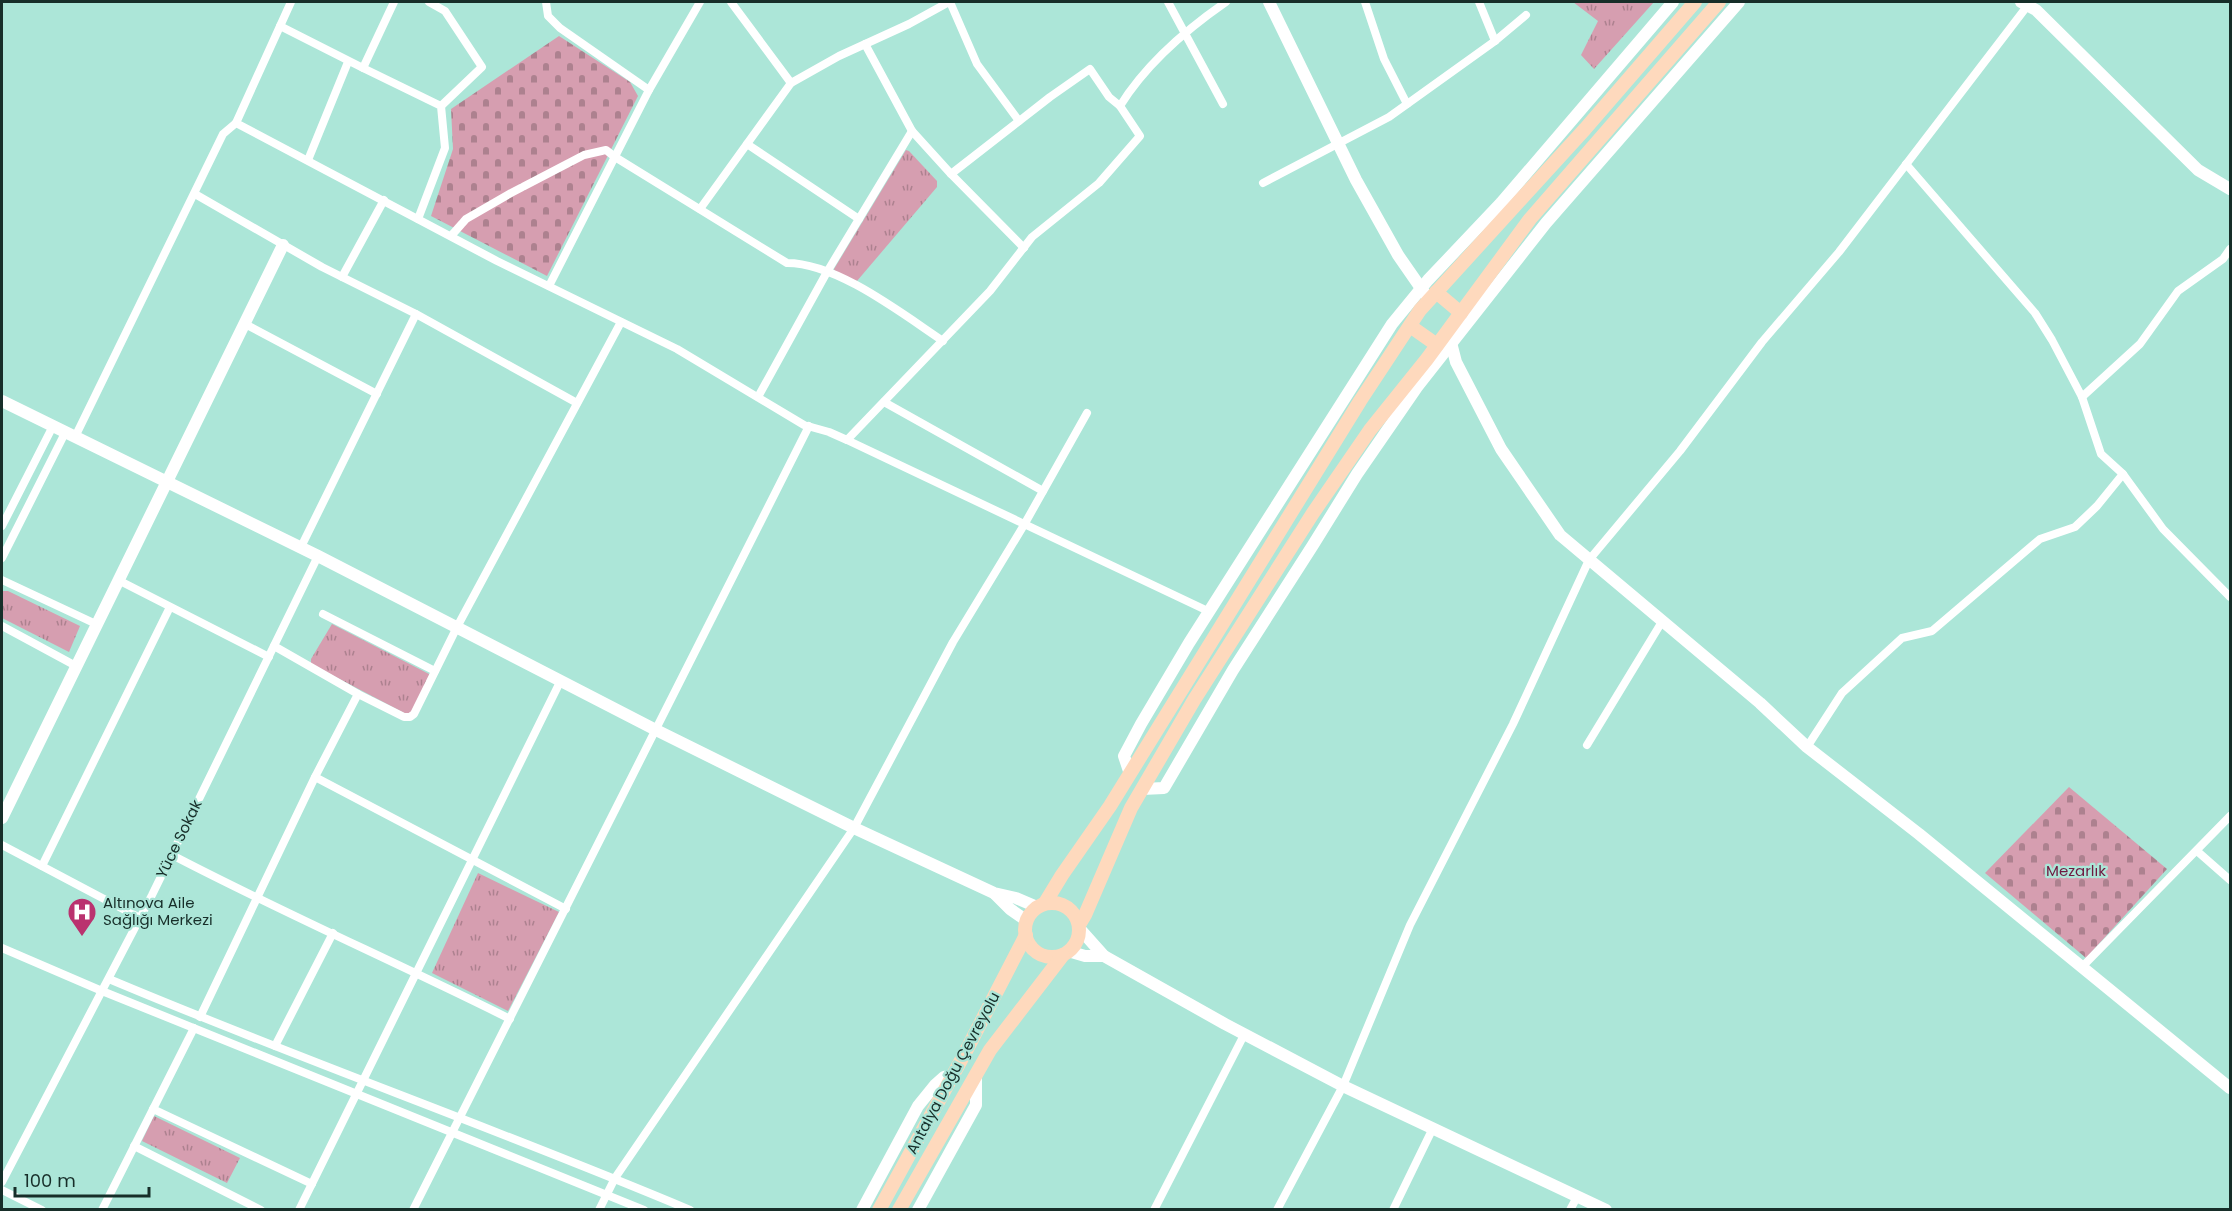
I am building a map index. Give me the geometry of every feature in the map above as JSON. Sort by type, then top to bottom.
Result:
[{"type":"main road","points":[[1695,2],[1585,129],[1429,293],[1130,774],[1026,928],[1028,942],[1040,953],[1047,956],[1066,953],[1076,941],[1079,926],[1131,808],[1194,700],[1313,513],[1370,430],[1446,340],[1461,313],[1530,219],[1719,2]]},
{"type":"main road","points":[[1429,293],[1461,313]]},
{"type":"main road","points":[[1410,326],[1446,340]]},
{"type":"main road","points":[[1041,905],[1062,905],[1070,910],[1079,926]]},
{"type":"main road","name":"Antalya Doğu Çevreyolu","points":[[879,1209],[954,1074],[1026,928]]},
{"type":"main road","name":"Antalya Doğu Çevreyolu","points":[[899,1209],[990,1050],[1066,953]]},
{"type":"street","points":[[2,558],[70,435],[195,194],[223,134],[236,123],[291,2]]},
{"type":"street","points":[[363,68],[394,2]]},
{"type":"street","points":[[429,2],[445,11],[482,67],[441,106]]},
{"type":"street","points":[[546,2],[548,16],[560,28],[650,90]]},
{"type":"street","points":[[549,286],[650,90],[700,2]]},
{"type":"street","points":[[731,2],[791,83]]},
{"type":"street","points":[[700,209],[791,83],[949,2],[977,64],[1019,121]]},
{"type":"street","points":[[1168,2],[1223,104]]},
{"type":"street","points":[[1120,106],[1131,88],[1164,53],[1226,2]]},
{"type":"street","points":[[1269,2],[1356,180],[1398,255],[1429,293]]},
{"type":"street","points":[[1365,2],[1384,58],[1407,105]]},
{"type":"street","points":[[1479,2],[1495,41]]},
{"type":"street","points":[[1130,774],[1125,756],[1147,714],[1392,324],[1429,293],[1501,203],[1672,2]]},
{"type":"street","points":[[1739,2],[1446,340],[1501,449],[1560,535],[1760,703],[1807,747],[1919,834],[2230,1088]]},
{"type":"street","points":[[1277,1209],[1343,1086],[1410,925],[1513,724],[1589,560],[1680,451],[1761,342],[1839,252],[2024,3],[2036,10],[2198,170],[2230,189]]},
{"type":"street","points":[[1263,183],[1407,105],[1495,41],[1526,15]]},
{"type":"street","points":[[280,26],[348,62],[441,106]]},
{"type":"street","points":[[865,44],[912,131],[1024,248]]},
{"type":"street","points":[[308,160],[348,62]]},
{"type":"street","points":[[848,440],[990,291],[1032,237],[1099,183],[1140,136],[1120,106],[1109,97],[1090,69],[951,174]]},
{"type":"street","points":[[418,219],[444,148],[441,106]]},
{"type":"street","points":[[236,123],[451,236],[677,349],[809,426],[848,440],[1210,612]]},
{"type":"street","points":[[758,398],[827,273],[912,131]]},
{"type":"street","points":[[747,144],[859,219]]},
{"type":"street","points":[[451,236],[466,219],[584,155],[606,150],[787,262],[803,263],[860,286],[943,341]]},
{"type":"street","points":[[1906,164],[2035,313],[2082,397],[2101,454],[2123,474],[2163,529],[2230,597]]},
{"type":"street","points":[[195,194],[283,245],[416,314],[577,403]]},
{"type":"street","points":[[342,277],[384,200]]},
{"type":"street","points":[[2,818],[283,245]]},
{"type":"street","points":[[2082,397],[2140,344],[2178,291],[2223,259],[2230,249]]},
{"type":"street","points":[[301,547],[416,314]]},
{"type":"street","points":[[274,646],[358,694],[404,717],[414,714],[457,627],[621,321]]},
{"type":"street","points":[[245,324],[377,394]]},
{"type":"street","points":[[2,401],[301,547],[656,730],[854,828],[994,893],[1041,905]]},
{"type":"street","points":[[884,402],[1043,491]]},
{"type":"street","points":[[599,1209],[615,1178],[854,828],[953,642],[1088,413]]},
{"type":"street","points":[[2,526],[52,426]]},
{"type":"street","points":[[413,1209],[809,426]]},
{"type":"street","points":[[1807,747],[1842,693],[1902,638],[1932,631],[2040,539],[2075,527],[2097,506],[2123,474]]},
{"type":"street","name":"Yüce Sokak","points":[[2,1182],[172,855],[318,556]]},
{"type":"street","points":[[2,580],[96,624]]},
{"type":"street","points":[[118,580],[269,657]]},
{"type":"street","points":[[42,866],[170,607]]},
{"type":"street","points":[[323,614],[435,671]]},
{"type":"street","points":[[1587,745],[1663,620]]},
{"type":"street","points":[[2,626],[76,666]]},
{"type":"street","points":[[299,1209],[474,860],[561,680]]},
{"type":"street","points":[[200,1017],[315,777],[358,694]]},
{"type":"street","points":[[315,777],[566,909]]},
{"type":"street","points":[[2082,967],[2230,816]]},
{"type":"street","points":[[2,845],[140,918]]},
{"type":"street","points":[[2197,851],[2230,880]]},
{"type":"street","points":[[172,855],[257,899],[417,972],[510,1018]]},
{"type":"street","points":[[994,893],[1026,928]]},
{"type":"street","points":[[1079,926],[1104,956],[1244,1035],[1343,1086],[1606,1209]]},
{"type":"street","points":[[274,1046],[333,933]]},
{"type":"street","points":[[2,948],[102,991],[644,1209]]},
{"type":"street","points":[[1066,953],[1104,956]]},
{"type":"street","points":[[109,979],[200,1017],[461,1117],[690,1209]]},
{"type":"street","points":[[102,1209],[194,1028]]},
{"type":"street","points":[[1154,1209],[1244,1035]]},
{"type":"street","points":[[862,1209],[918,1106],[934,1084],[954,1074]]},
{"type":"street","points":[[918,1209],[976,1106],[976,1075]]},
{"type":"street","points":[[153,1108],[312,1184]]},
{"type":"street","points":[[1393,1209],[1433,1128]]},
{"type":"street","points":[[134,1146],[261,1209]]},
{"type":"street","points":[[2,1190],[42,1209]]},
{"type":"street","points":[[1570,1209],[1577,1197]]},
{"type":"green space","points":[[1573,2],[1654,2],[1594,69],[1581,55],[1598,21]]},
{"type":"green space","points":[[559,36],[630,82],[638,96],[547,276],[431,216],[453,149],[451,109]]},
{"type":"green space","points":[[906,150],[937,181],[937,187],[857,281],[836,274],[834,269]]},
{"type":"green space","points":[[3,591],[8,591],[80,626],[69,652],[2,618]]},
{"type":"green space","points":[[332,624],[429,674],[430,677],[408,715],[311,664],[311,659]]},
{"type":"green space","name":"Mezarlık","points":[[2069,787],[2167,869],[2086,958],[1985,873]]},
{"type":"green space","points":[[478,873],[559,912],[508,1011],[432,973]]},
{"type":"green space","points":[[154,1116],[240,1158],[227,1183],[142,1141]]},
{"type":"place","name":"Altınova Aile Sağlığı Merkezi","points":[[82,938]]}]
